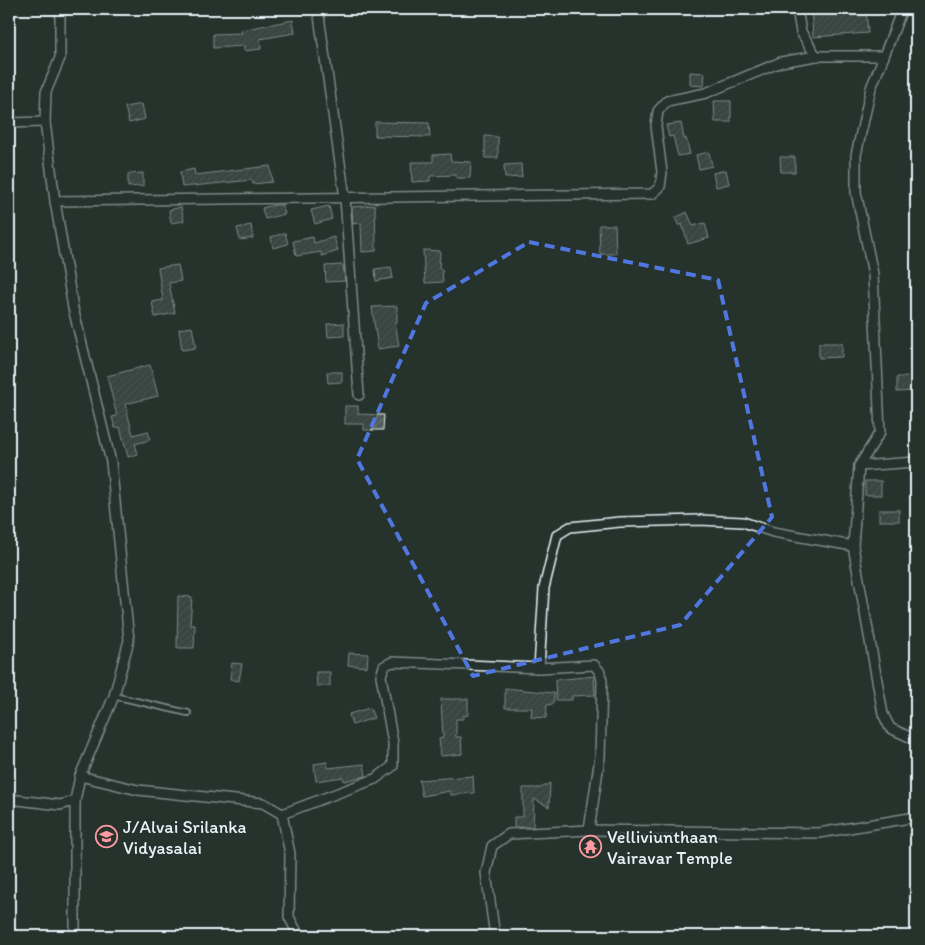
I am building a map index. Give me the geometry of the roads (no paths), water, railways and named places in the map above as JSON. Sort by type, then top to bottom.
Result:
[{"type":"street","points":[[60,9],[60,58],[46,92],[45,122],[55,201],[73,308],[111,462],[129,640],[114,696],[80,776],[75,801],[74,936]]},
{"type":"street","points":[[318,9],[345,198],[359,395]]},
{"type":"street","points":[[797,9],[801,32],[816,56]]},
{"type":"street","points":[[902,9],[871,88],[856,155],[856,192],[873,274],[880,432],[859,466],[854,546],[883,714],[890,728],[916,740]]},
{"type":"street","points":[[55,201],[652,194],[660,187],[662,172],[656,126],[658,111],[667,101],[706,92],[781,62],[816,56],[884,56]]},
{"type":"street","points":[[9,123],[45,122]]},
{"type":"street","points":[[859,466],[916,462]]},
{"type":"street","points":[[539,668],[544,588],[558,535],[570,527],[620,522],[699,520],[743,522],[772,532],[854,546]]},
{"type":"street","points":[[282,814],[375,779],[393,766],[393,744],[381,676],[384,666],[392,662],[539,668],[594,665],[600,672],[602,681],[600,757],[589,830]]},
{"type":"street","points":[[80,776],[138,790],[264,803],[282,814],[290,854],[289,917],[299,936]]},
{"type":"street","points":[[9,799],[60,805],[75,801]]},
{"type":"street","points":[[495,936],[486,873],[492,846],[509,834],[589,830],[819,833],[916,817]]},
{"type":"lane","points":[[114,696],[188,713]]},
{"type":"place","name":"J/Alvai Srilanka Vidyasalai","points":[[107,837]]},
{"type":"place","name":"Velliviunthaan Vairavar Temple","points":[[591,847]]}]
